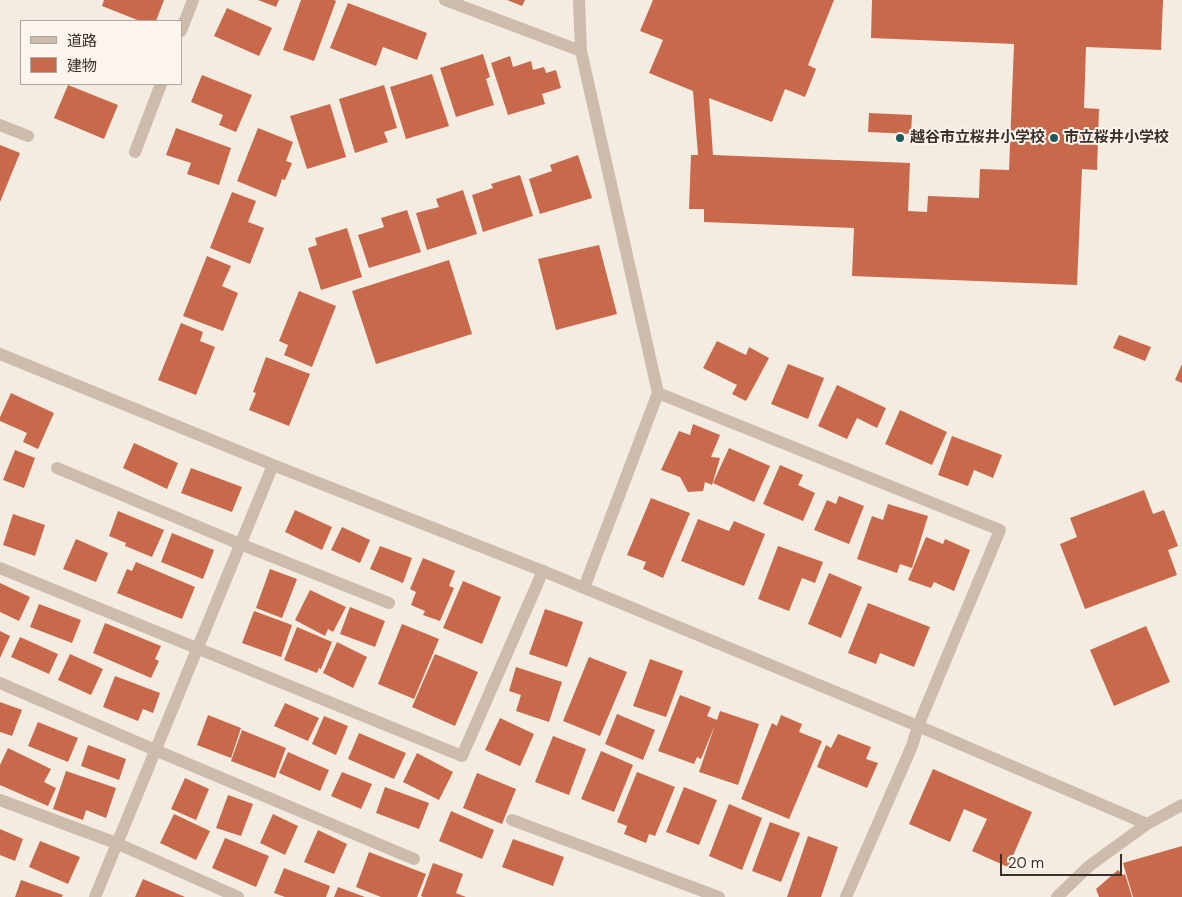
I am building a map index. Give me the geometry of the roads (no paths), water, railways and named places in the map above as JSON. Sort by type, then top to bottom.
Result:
[{"type":"street","points":[[182,28],[193,0]]},
{"type":"street","points":[[445,0],[581,51]]},
{"type":"street","points":[[579,0],[581,51],[658,393],[584,588]]},
{"type":"street","points":[[135,152],[161,85]]},
{"type":"street","points":[[0,125],[28,136]]},
{"type":"street","points":[[0,354],[272,465],[543,571],[918,726],[1147,824]]},
{"type":"street","points":[[658,393],[1000,530],[918,726],[912,746],[846,897]]},
{"type":"street","points":[[95,897],[272,465]]},
{"type":"street","points":[[57,468],[389,603]]},
{"type":"street","points":[[0,568],[462,756],[543,571]]},
{"type":"street","points":[[0,682],[155,750],[414,859]]},
{"type":"street","points":[[0,800],[116,842],[238,897]]},
{"type":"street","points":[[1057,897],[1090,866],[1147,824],[1182,805]]},
{"type":"street","points":[[512,820],[719,897]]},
{"type":"place","name":"越谷市立桜井小学校","points":[[900,138]]},
{"type":"place","name":"市立桜井小学校","points":[[1054,138]]}]
